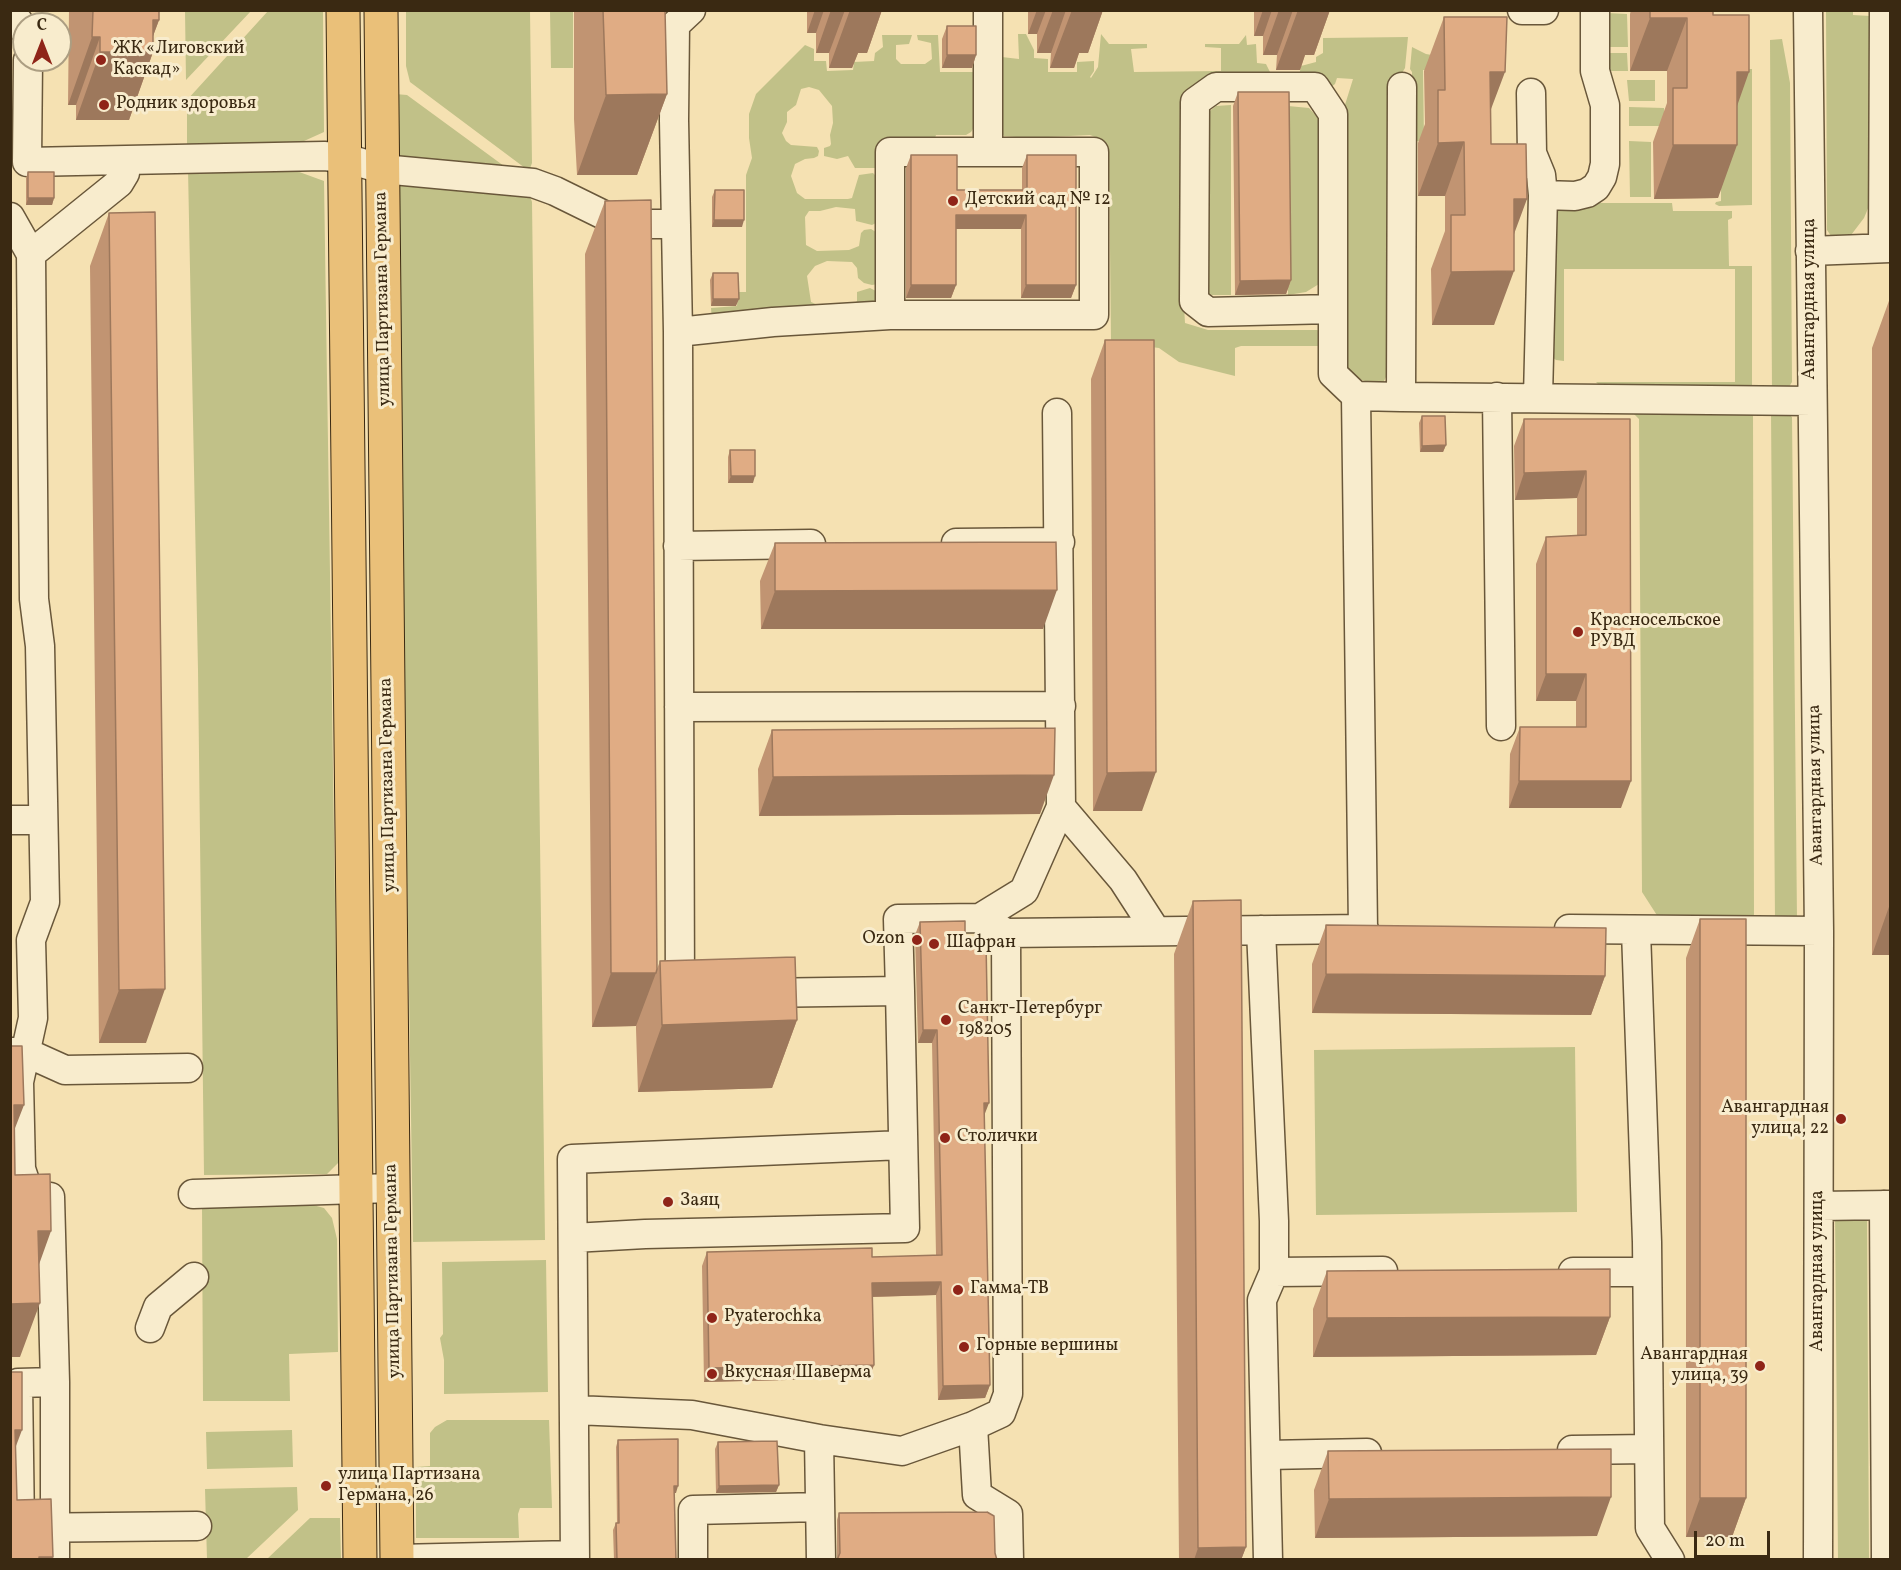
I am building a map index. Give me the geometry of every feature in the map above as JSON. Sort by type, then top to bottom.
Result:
[{"type":"main road","name":"улица Партизана Германа","points":[[343,10],[360,1560]]},
{"type":"main road","name":"улица Партизана Германа","points":[[381,10],[398,1559]]},
{"type":"street","points":[[691,10],[675,25],[681,994],[900,992]]},
{"type":"street","points":[[988,10],[988,152]]},
{"type":"street","points":[[1522,10],[1544,10]]},
{"type":"street","points":[[1543,195],[1575,196],[1587,193],[1596,187],[1602,177],[1605,164],[1605,105],[1595,71],[1595,10]]},
{"type":"street","name":"Авангардная улица","points":[[1808,10],[1819,930],[1818,1560]]},
{"type":"street","points":[[1810,250],[1887,248],[1884,10]]},
{"type":"street","points":[[27,72],[19,163],[324,156],[345,158],[382,168],[533,183],[555,191],[612,219],[637,224],[676,224]]},
{"type":"street","points":[[1332,309],[1208,312],[1194,301],[1195,102],[1216,87],[1315,87],[1333,114],[1333,374],[1356,396],[1812,401]]},
{"type":"street","points":[[1401,397],[1402,87]]},
{"type":"street","points":[[1531,93],[1532,153],[1541,175],[1543,195],[1538,397]]},
{"type":"street","points":[[678,332],[773,322],[890,315],[1094,315],[1094,152],[890,152],[890,315]]},
{"type":"street","points":[[31,254],[119,183],[126,161]]},
{"type":"street","points":[[10,217],[31,254],[22,599],[40,646],[45,902],[31,940],[33,1018],[18,1052],[21,1169],[26,1184],[37,1196],[50,1197],[55,1382],[55,1560]]},
{"type":"street","points":[[573,1238],[645,1234],[905,1228],[898,919],[980,918],[1006,933],[1374,929],[1356,396]]},
{"type":"street","points":[[1497,397],[1501,726]]},
{"type":"street","points":[[980,918],[1024,891],[1061,807],[1057,413]]},
{"type":"street","points":[[928,543],[1060,542]]},
{"type":"street","points":[[678,546],[833,544]]},
{"type":"street","points":[[679,707],[1061,706]]},
{"type":"street","points":[[1061,807],[1123,880],[1156,931]]},
{"type":"street","points":[[10,820],[43,820]]},
{"type":"street","points":[[1546,929],[1819,930]]},
{"type":"street","points":[[1261,930],[1274,1272],[1262,1300],[1268,1560]]},
{"type":"street","points":[[1636,930],[1647,1272],[1650,1528],[1670,1560]]},
{"type":"street","points":[[575,1410],[692,1415],[819,1439],[902,1451],[973,1426],[1001,1413],[1008,1394],[1006,933]]},
{"type":"street","points":[[18,1052],[65,1070],[188,1068]]},
{"type":"street","points":[[398,1559],[575,1558],[572,1159],[903,1145]]},
{"type":"street","points":[[193,1194],[393,1188]]},
{"type":"street","points":[[1819,1206],[1887,1205],[1886,1560]]},
{"type":"street","points":[[1274,1272],[1414,1271]]},
{"type":"street","points":[[1542,1272],[1647,1272]]},
{"type":"street","points":[[150,1328],[158,1307],[194,1277]]},
{"type":"street","points":[[55,1382],[18,1383],[20,1528],[196,1526]]},
{"type":"street","points":[[973,1426],[977,1495],[1008,1514],[1009,1560]]},
{"type":"street","points":[[819,1439],[821,1560]]},
{"type":"street","points":[[1541,1450],[1649,1449]]},
{"type":"street","points":[[1267,1455],[1398,1453]]},
{"type":"street","points":[[693,1560],[693,1509],[820,1507]]},
{"type":"green space","points":[[185,11],[251,11],[186,80]]},
{"type":"green space","points":[[268,11],[323,11],[324,132],[293,146],[187,146],[187,100]]},
{"type":"green space","points":[[406,11],[530,11],[532,163],[529,171],[410,82],[406,66]]},
{"type":"green space","points":[[550,11],[573,11],[573,68],[551,68]]},
{"type":"green space","points":[[1826,11],[1853,11],[1853,15],[1870,16],[1869,206],[1864,218],[1848,239],[1831,236],[1827,230]]},
{"type":"green space","points":[[1607,13],[1627,14],[1628,47],[1606,47]]},
{"type":"green space","points":[[1018,34],[1026,34],[1034,50],[1034,58],[1048,59],[1048,72],[1077,72],[1077,62],[1094,61],[1091,78],[1098,67],[1101,34],[1109,44],[1147,44],[1147,48],[1131,49],[1134,72],[1221,71],[1221,48],[1205,47],[1205,44],[1239,44],[1246,35],[1247,45],[1256,44],[1257,63],[1266,64],[1273,78],[1198,83],[1184,306],[1185,323],[1208,330],[1317,330],[1321,331],[1322,346],[1241,346],[1235,348],[1235,376],[1179,362],[1159,348],[1111,342],[1109,152],[1101,139],[1090,135],[1028,138],[1004,136],[1000,132],[993,56],[1019,59]]},
{"type":"green space","points":[[882,35],[912,35],[909,44],[896,45],[896,59],[901,64],[925,64],[932,59],[931,43],[918,40],[917,35],[938,35],[940,72],[975,72],[975,126],[971,132],[966,135],[936,135],[934,141],[882,141],[877,144],[878,163],[875,168],[855,168],[848,156],[837,159],[824,156],[824,148],[831,144],[832,106],[819,90],[809,87],[801,89],[796,105],[787,112],[787,122],[782,133],[791,145],[817,147],[819,151],[818,156],[795,164],[791,176],[797,193],[805,199],[852,198],[859,175],[873,173],[876,176],[876,223],[872,225],[856,221],[855,209],[836,207],[809,211],[805,217],[806,245],[817,251],[849,250],[859,246],[861,233],[864,230],[871,229],[876,232],[878,284],[864,283],[858,278],[857,268],[852,262],[827,261],[815,266],[807,276],[811,302],[820,306],[853,306],[857,301],[857,292],[870,288],[876,291],[877,300],[873,307],[712,321],[711,308],[737,306],[738,292],[746,292],[746,175],[752,158],[749,114],[756,94],[805,45],[814,49],[814,61],[826,61],[827,71],[853,70],[854,62],[874,61],[875,53],[883,47]]},
{"type":"green space","points":[[1408,37],[1405,68],[1395,85],[1389,371],[1383,383],[1371,383],[1353,377],[1345,366],[1344,108],[1353,79],[1337,78],[1331,87],[1298,81],[1301,66],[1316,62],[1316,57],[1323,53],[1323,38]]},
{"type":"green space","points":[[1782,39],[1790,83],[1792,382],[1789,387],[1772,392],[1770,40]]},
{"type":"green space","points":[[1412,47],[1426,54],[1488,69],[1423,70],[1424,141],[1412,141],[1412,72],[1410,69]]},
{"type":"green space","points":[[1606,53],[1627,53],[1628,71],[1606,71]]},
{"type":"green space","points":[[1734,69],[1752,69],[1752,205],[1719,206],[1715,204],[1721,201],[1721,130]]},
{"type":"green space","points":[[1627,80],[1655,80],[1655,101],[1629,101]]},
{"type":"green space","points":[[395,94],[407,95],[504,166],[395,158]]},
{"type":"green space","points":[[1231,105],[1231,295],[1212,295],[1207,293],[1205,115],[1216,106]]},
{"type":"green space","points":[[1288,106],[1309,108],[1320,120],[1319,284],[1306,292],[1288,295]]},
{"type":"green space","points":[[1629,107],[1664,108],[1665,126],[1629,126]]},
{"type":"green space","points":[[1629,141],[1651,142],[1651,197],[1630,197]]},
{"type":"green space","points":[[188,169],[291,169],[324,181],[339,1162],[327,1174],[204,1175],[198,670]]},
{"type":"green space","points":[[396,181],[530,196],[532,202],[545,1240],[413,1242]]},
{"type":"green space","points":[[1566,203],[1672,203],[1673,211],[1732,211],[1732,218],[1728,220],[1729,266],[1752,266],[1752,391],[1600,386],[1596,382],[1735,382],[1735,269],[1564,269],[1564,361],[1552,357],[1553,208]]},
{"type":"green space","points":[[1753,411],[1754,920],[1660,920],[1642,892],[1639,419],[1633,413]]},
{"type":"green space","points":[[1771,412],[1786,412],[1792,417],[1797,920],[1775,920]]},
{"type":"green space","points":[[1575,1047],[1577,1212],[1316,1215],[1314,1050]]},
{"type":"green space","points":[[202,1205],[313,1205],[324,1208],[332,1218],[337,1239],[338,1352],[289,1354],[290,1401],[203,1401]]},
{"type":"green space","points":[[1835,1211],[1867,1211],[1869,1559],[1838,1559]]},
{"type":"green space","points":[[546,1260],[548,1392],[444,1394],[444,1360],[440,1338],[443,1334],[442,1262]]},
{"type":"green space","points":[[447,1420],[549,1420],[552,1508],[520,1508],[519,1538],[416,1538],[416,1467],[430,1466],[430,1433]]},
{"type":"green space","points":[[292,1430],[293,1467],[207,1469],[206,1432]]},
{"type":"green space","points":[[297,1487],[298,1510],[246,1559],[207,1559],[205,1489]]},
{"type":"green space","points":[[310,1518],[340,1518],[341,1559],[267,1559]]},
{"type":"building","points":[[93,10],[159,10],[159,20],[153,20],[153,52],[100,52],[100,37],[92,37]]},
{"type":"building","points":[[603,10],[665,10],[667,94],[606,95]]},
{"type":"building","points":[[1650,10],[1713,10],[1713,15],[1749,15],[1749,72],[1737,72],[1737,145],[1673,145],[1673,88],[1687,88],[1687,18],[1650,18]]},
{"type":"building","points":[[1444,17],[1507,17],[1505,72],[1490,72],[1491,144],[1526,144],[1527,199],[1514,199],[1514,271],[1451,272],[1451,215],[1465,215],[1464,142],[1438,143],[1438,90],[1445,90]]},
{"type":"building","points":[[947,26],[976,26],[976,55],[947,55]]},
{"type":"building","points":[[1238,92],[1289,92],[1291,280],[1240,281]]},
{"type":"building","points":[[911,155],[957,155],[957,190],[1027,190],[1027,155],[1076,155],[1076,285],[1026,285],[1026,215],[956,215],[956,285],[911,285]]},
{"type":"building","points":[[28,172],[54,172],[54,198],[28,198]]},
{"type":"building","points":[[715,190],[744,190],[744,220],[714,220]]},
{"type":"building","points":[[651,200],[657,969],[656,973],[611,973],[605,201]]},
{"type":"building","points":[[155,212],[165,989],[119,990],[109,213]]},
{"type":"building","points":[[713,273],[738,273],[739,299],[713,299]]},
{"type":"building","points":[[1105,340],[1154,340],[1156,772],[1107,773]]},
{"type":"building","points":[[1422,416],[1445,416],[1446,445],[1422,446]]},
{"type":"building","name":"Красносельское РУВД","points":[[1524,419],[1630,419],[1631,781],[1519,781],[1520,727],[1586,727],[1586,674],[1546,674],[1546,537],[1586,535],[1586,471],[1524,473]]},
{"type":"building","points":[[730,450],[755,450],[755,476],[731,476]]},
{"type":"building","points":[[1056,542],[1057,590],[775,591],[775,543]]},
{"type":"building","points":[[1055,728],[1054,775],[773,777],[772,730]]},
{"type":"building","points":[[1241,900],[1246,1547],[1198,1548],[1193,901]]},
{"type":"building","points":[[1700,919],[1746,919],[1746,1498],[1700,1498]]},
{"type":"building","points":[[965,921],[965,942],[986,942],[989,1103],[984,1103],[990,1385],[943,1386],[941,1282],[872,1283],[874,1365],[709,1368],[707,1252],[872,1248],[872,1257],[942,1255],[937,1030],[923,1030],[920,922]]},
{"type":"building","points":[[1326,925],[1606,928],[1605,976],[1326,974]]},
{"type":"building","points":[[795,957],[797,1020],[662,1025],[660,961]]},
{"type":"building","points":[[10,1046],[22,1046],[24,1105],[14,1105],[15,1175],[50,1174],[51,1231],[38,1231],[40,1303],[10,1304]]},
{"type":"building","points":[[1610,1269],[1610,1317],[1327,1318],[1327,1271]]},
{"type":"building","points":[[10,1372],[22,1372],[22,1430],[15,1430],[17,1500],[51,1499],[53,1557],[39,1557],[39,1560],[10,1560]]},
{"type":"building","points":[[678,1439],[678,1486],[674,1486],[676,1560],[617,1560],[618,1440]]},
{"type":"building","points":[[777,1441],[779,1485],[719,1486],[718,1442]]},
{"type":"building","points":[[1611,1449],[1611,1497],[1329,1499],[1328,1451]]},
{"type":"building","points":[[987,1512],[994,1516],[997,1560],[837,1560],[840,1553],[839,1513]]},
{"type":"place","name":"ЖК «Лиговский Каскад»","points":[[101,60]]},
{"type":"place","name":"Родник здоровья","points":[[104,105]]},
{"type":"place","name":"Детский сад № 12","points":[[953,201]]},
{"type":"place","name":"Красносельское РУВД","points":[[1578,632]]},
{"type":"place","name":"Ozon","points":[[917,940]]},
{"type":"place","name":"Шафран","points":[[934,944]]},
{"type":"place","name":"Санкт-Петербург 198205","points":[[946,1020]]},
{"type":"place","name":"Авангардная улица, 22","points":[[1841,1119]]},
{"type":"place","name":"Столички","points":[[945,1138]]},
{"type":"place","name":"Заяц","points":[[668,1202]]},
{"type":"place","name":"Гамма-ТВ","points":[[958,1290]]},
{"type":"place","name":"Pyaterochka","points":[[712,1318]]},
{"type":"place","name":"Горные вершины","points":[[964,1347]]},
{"type":"place","name":"Авангардная улица, 39","points":[[1760,1366]]},
{"type":"place","name":"Вкусная Шаверма","points":[[712,1374]]},
{"type":"place","name":"улица Партизана Германа, 26","points":[[326,1486]]}]
